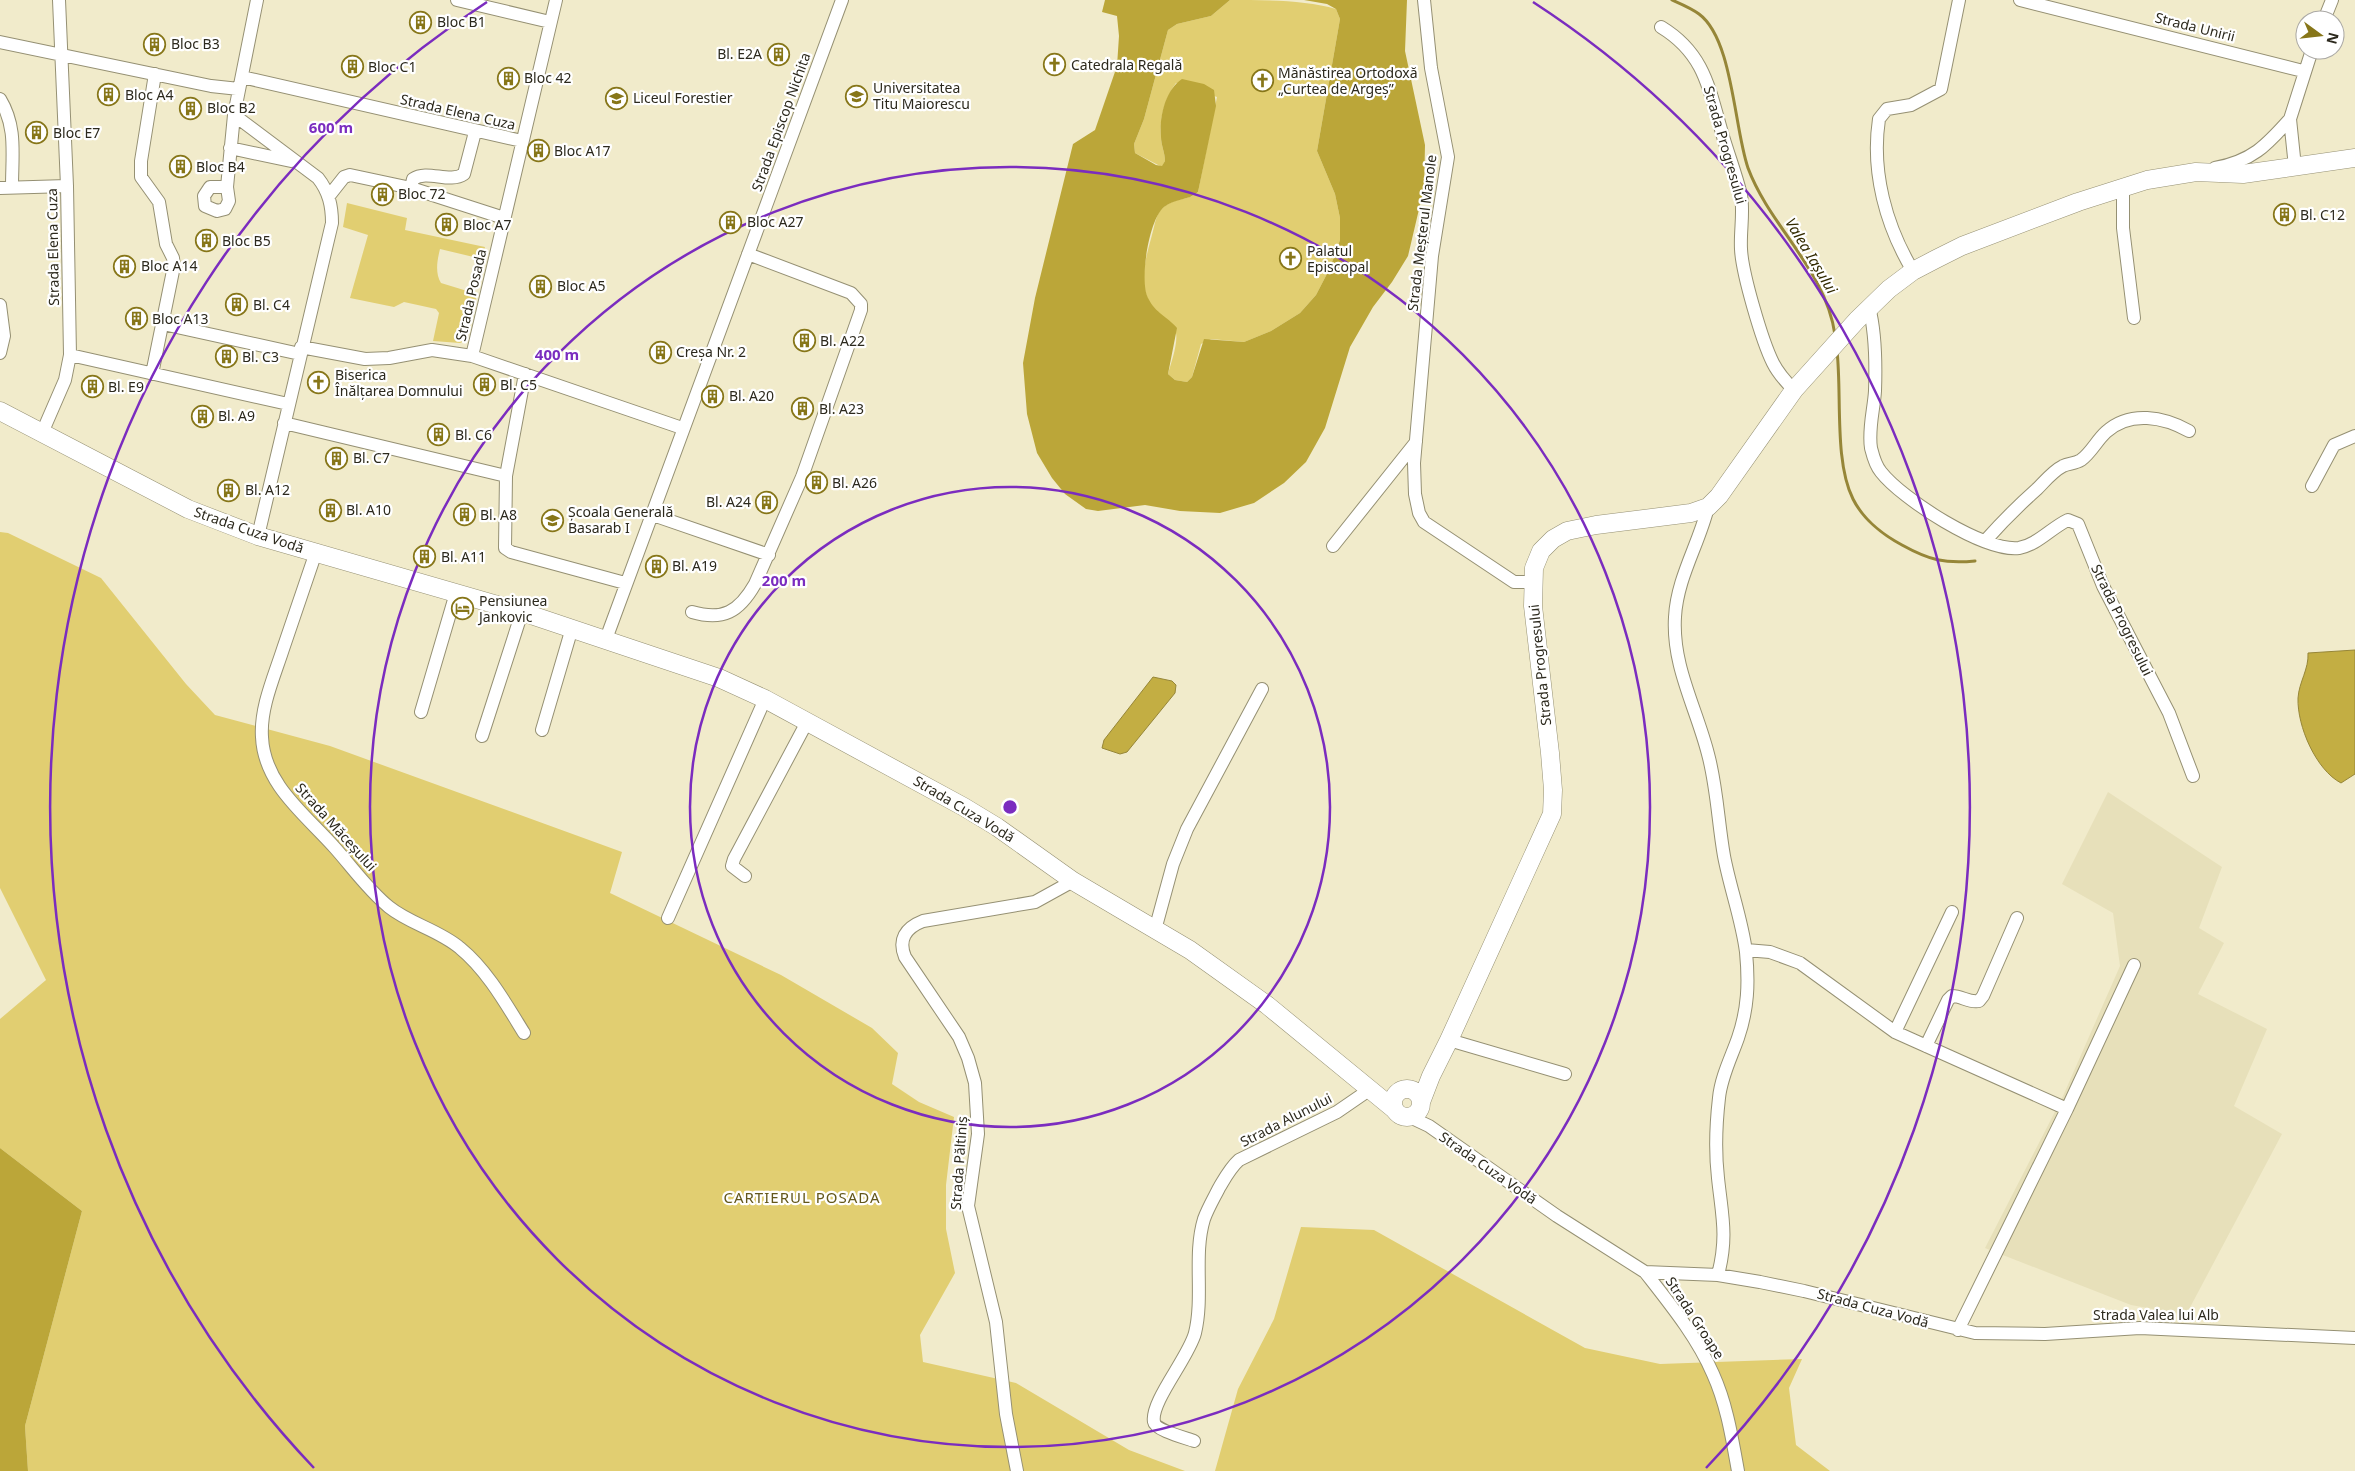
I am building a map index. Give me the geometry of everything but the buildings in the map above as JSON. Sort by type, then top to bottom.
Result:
[{"type":"street","name":"Strada Elena Cuza","points":[[42,433],[65,380],[70,355],[67,186],[59,0]]},
{"type":"street","points":[[227,187],[234,115],[257,0]]},
{"type":"street","points":[[457,0],[550,22]]},
{"type":"street","name":"Strada Posada","points":[[300,350],[365,358],[389,358],[432,350],[472,356],[556,0]]},
{"type":"street","name":"Strada Episcop Nichita","points":[[606,639],[650,514],[842,0]]},
{"type":"street","name":"Strada Meșterul Manole","points":[[1424,0],[1431,68],[1448,157],[1432,256],[1416,442],[1414,494],[1419,513],[1424,522],[1514,582],[1533,582]]},
{"type":"street","points":[[1913,271],[1898,246],[1883,202],[1878,153],[1878,119],[1887,109],[1911,105],[1941,89],[1959,0]]},
{"type":"street","name":"Strada Unirii","points":[[2020,0],[2303,71]]},
{"type":"street","name":"Strada Progresului","points":[[1661,27],[1676,36],[1689,49],[1701,67],[1711,91],[1741,195],[1743,208],[1741,250],[1754,303],[1773,363],[1794,390]]},
{"type":"street","points":[[0,42],[62,55]]},
{"type":"street","name":"Strada Elena Cuza","points":[[62,55],[211,86],[240,83],[522,141]]},
{"type":"street","points":[[2295,167],[2290,119],[2308,60]]},
{"type":"street","points":[[152,374],[174,266],[173,258],[166,244],[159,202],[143,183],[140,169],[155,74]]},
{"type":"street","points":[[0,99],[9,113],[12,130],[6,187],[67,186]]},
{"type":"street","points":[[234,115],[318,178],[329,196],[332,208],[332,223],[300,350],[258,536]]},
{"type":"street","points":[[1718,1276],[1725,1231],[1717,1156],[1719,1098],[1722,1080],[1739,1036],[1749,991],[1746,950],[1724,856],[1713,770],[1702,730],[1681,675],[1675,644],[1675,615],[1680,586],[1703,530],[1708,507],[1719,496],[1794,390],[1863,314],[1913,271],[1962,246],[2078,202],[2147,180],[2236,163],[2254,155],[2265,147],[2290,119]]},
{"type":"street","points":[[411,188],[414,179],[419,175],[460,177],[464,174],[475,132]]},
{"type":"street","points":[[230,148],[300,163]]},
{"type":"street","points":[[2196,172],[2243,174],[2355,158]]},
{"type":"street","points":[[329,196],[344,177],[350,175],[411,188],[504,218]]},
{"type":"street","points":[[2124,187],[2123,228],[2134,318]]},
{"type":"street","points":[[692,612],[712,617],[722,616],[737,608],[747,598],[769,555],[802,477],[857,323],[861,304],[852,292],[748,254]]},
{"type":"street","points":[[0,305],[4,336],[0,353]]},
{"type":"street","name":"Strada Progresului","points":[[1863,314],[1874,325],[1875,391],[1870,440],[1879,470],[1899,490],[1928,512],[1952,526],[1986,540],[2018,548],[2030,544],[2068,520],[2078,524],[2103,586],[2169,714],[2193,776]]},
{"type":"street","points":[[163,324],[300,350]]},
{"type":"street","points":[[70,355],[288,404]]},
{"type":"street","points":[[472,356],[682,428]]},
{"type":"street","points":[[525,374],[506,476],[505,548],[625,583]]},
{"type":"street","name":"Strada Cuza Vodă","points":[[0,411],[128,476],[188,509],[258,536],[572,628],[719,678],[765,699],[964,806],[1073,881],[1219,970],[1267,1005],[1374,1093]]},
{"type":"street","points":[[1986,540],[2018,504],[2064,465],[2083,459],[2107,431],[2117,424],[2146,418],[2170,421],[2189,431]]},
{"type":"street","points":[[284,423],[506,476]]},
{"type":"street","points":[[2312,486],[2334,445],[2355,436]]},
{"type":"street","points":[[1332,546],[1416,442]]},
{"type":"street","name":"Strada Progresului","points":[[1409,1103],[1430,1076],[1449,1040],[1552,814],[1552,781],[1533,582],[1534,568],[1541,551],[1553,539],[1567,531],[1596,525],[1691,513],[1708,507]]},
{"type":"street","points":[[650,514],[769,555]]},
{"type":"street","name":"Strada Măceșului","points":[[316,552],[268,695],[262,724],[265,756],[274,779],[296,809],[326,838],[376,896],[402,917],[444,937],[474,961],[524,1033]]},
{"type":"street","points":[[421,712],[456,593]]},
{"type":"street","points":[[482,736],[522,612]]},
{"type":"street","points":[[542,730],[572,628]]},
{"type":"street","points":[[1155,930],[1173,864],[1187,829],[1262,689]]},
{"type":"street","points":[[668,918],[765,699]]},
{"type":"street","points":[[745,876],[732,866],[734,859],[806,722]]},
{"type":"street","name":"Strada Păltiniș","points":[[1017,1471],[1006,1414],[996,1322],[968,1206],[978,1134],[975,1084],[968,1058],[959,1037],[905,958],[902,942],[911,927],[922,921],[1035,902],[1073,881]]},
{"type":"street","points":[[1895,1032],[1952,912]]},
{"type":"street","points":[[1926,1046],[1948,1000],[1952,996],[1958,996],[1973,1002],[1979,1001],[1983,996],[2017,918]]},
{"type":"street","points":[[1746,950],[1770,952],[1800,963],[1895,1032],[2067,1109]]},
{"type":"street","points":[[1958,1330],[2067,1109],[2134,965]]},
{"type":"street","points":[[1449,1040],[1566,1074]]},
{"type":"street","points":[[1374,1093],[1409,1103]]},
{"type":"street","name":"Strada Alunului","points":[[1194,1441],[1158,1428],[1154,1422],[1154,1417],[1161,1396],[1186,1355],[1194,1337],[1200,1297],[1200,1243],[1209,1208],[1231,1168],[1239,1160],[1374,1093]]},
{"type":"street","name":"Strada Cuza Vodă","points":[[1409,1103],[1429,1126],[1557,1216],[1645,1272],[1718,1276],[1804,1290],[1958,1330]]},
{"type":"street","name":"Strada Groape","points":[[1645,1272],[1693,1337],[1713,1374],[1726,1412],[1738,1471]]},
{"type":"street","name":"Strada Valea lui Alb","points":[[1958,1330],[1975,1333],[2045,1334],[2140,1328],[2355,1338]]},
{"type":"shaded area","points":[[1105,0],[1230,0],[1211,16],[1177,24],[1168,30],[1144,119],[1134,144],[1135,153],[1156,165],[1162,166],[1165,161],[1161,140],[1161,121],[1164,105],[1171,90],[1182,79],[1204,84],[1214,90],[1216,106],[1198,192],[1164,207],[1154,224],[1145,265],[1145,290],[1148,298],[1154,308],[1177,328],[1168,374],[1175,380],[1187,382],[1192,377],[1204,339],[1244,342],[1271,331],[1300,313],[1316,295],[1330,268],[1340,240],[1340,218],[1335,194],[1317,151],[1340,19],[1336,9],[1327,4],[1304,0],[1407,0],[1405,51],[1425,145],[1424,188],[1408,256],[1392,282],[1373,307],[1350,347],[1325,428],[1306,462],[1284,483],[1254,503],[1220,513],[1180,511],[1145,505],[1098,511],[1086,509],[1065,494],[1052,478],[1037,453],[1027,414],[1023,363],[1035,298],[1073,144],[1095,130],[1117,66],[1119,36],[1117,16],[1102,12]]},
{"type":"shaded area","points":[[1230,0],[1298,2],[1336,9],[1340,19],[1317,151],[1335,194],[1340,218],[1340,240],[1330,268],[1316,295],[1300,313],[1271,331],[1244,342],[1211,339],[1201,344],[1192,377],[1187,382],[1175,380],[1168,374],[1175,348],[1176,333],[1171,323],[1159,315],[1150,303],[1144,283],[1145,262],[1159,212],[1171,203],[1198,192],[1217,97],[1176,83],[1166,102],[1162,116],[1161,140],[1165,161],[1162,167],[1135,153],[1134,144],[1144,119],[1168,30],[1177,24],[1211,16]]},
{"type":"shaded area","points":[[347,203],[407,218],[405,230],[485,247],[482,259],[440,249],[437,262],[437,271],[441,283],[477,294],[465,341],[460,343],[433,341],[439,313],[436,309],[404,302],[394,307],[350,298],[368,235],[343,227]]},
{"type":"shaded area","points":[[0,532],[8,533],[101,578],[186,684],[215,715],[330,746],[622,852],[610,893],[781,975],[872,1028],[898,1053],[892,1084],[919,1102],[954,1117],[946,1185],[946,1229],[955,1273],[920,1335],[923,1362],[1016,1383],[1129,1450],[1185,1471],[28,1471],[25,1426],[82,1211],[0,1148],[0,1019],[46,980],[0,888]]},
{"type":"shaded area","points":[[2355,650],[2355,774],[2341,783],[2332,777],[2316,758],[2301,721],[2298,698],[2307,665],[2308,653]]},
{"type":"shaded area","points":[[1153,677],[1172,681],[1176,685],[1175,693],[1127,752],[1120,754],[1102,748],[1104,740]]},
{"type":"shaded area","points":[[2108,792],[2222,867],[2199,928],[2224,943],[2198,994],[2267,1029],[2234,1106],[2282,1134],[2186,1315],[2131,1305],[1985,1248],[2063,1096],[2120,966],[2113,913],[2062,884]]},
{"type":"shaded area","points":[[0,1148],[82,1211],[25,1426],[28,1471],[0,1471]]},
{"type":"shaded area","points":[[1301,1227],[1374,1230],[1585,1348],[1660,1364],[1802,1359],[1789,1388],[1796,1445],[1830,1471],[1215,1471],[1238,1389],[1274,1319]]},
{"type":"waterway","name":"Valea Iașului","points":[[1672,0],[1699,14],[1710,26],[1719,43],[1726,63],[1748,168],[1770,210],[1821,290],[1830,312],[1835,335]]},
{"type":"waterway","name":"Valea Iașului","points":[[1837,351],[1843,466],[1847,484],[1857,506],[1868,520],[1881,531],[1912,550],[1937,560],[1955,562],[1975,561]]},
{"type":"place","name":"Bloc B1","points":[[421,22]]},
{"type":"place","name":"Bloc B3","points":[[155,44]]},
{"type":"place","name":"Bl. E2A","points":[[778,54]]},
{"type":"place","name":"Catedrala Regală","points":[[1055,65]]},
{"type":"place","name":"Bloc C1","points":[[352,67]]},
{"type":"place","name":"Bloc 42","points":[[508,78]]},
{"type":"place","name":"Mănăstirea Ortodoxă „Curtea de Argeș”","points":[[1262,81]]},
{"type":"place","name":"Bloc A4","points":[[109,95]]},
{"type":"place","name":"Universitatea Titu Maiorescu","points":[[857,96]]},
{"type":"place","name":"Liceul Forestier","points":[[617,98]]},
{"type":"place","name":"Bloc B2","points":[[191,108]]},
{"type":"place","name":"Bloc E7","points":[[37,133]]},
{"type":"place","name":"Bloc A17","points":[[538,151]]},
{"type":"place","name":"Bloc B4","points":[[180,167]]},
{"type":"place","name":"Bloc 72","points":[[382,194]]},
{"type":"place","name":"Bl. C12","points":[[2284,215]]},
{"type":"place","name":"Bloc A27","points":[[731,222]]},
{"type":"place","name":"Bloc A7","points":[[447,225]]},
{"type":"place","name":"Bloc B5","points":[[206,241]]},
{"type":"place","name":"Palatul Episcopal","points":[[1291,259]]},
{"type":"place","name":"Bloc A14","points":[[125,266]]},
{"type":"place","name":"Bloc A5","points":[[541,286]]},
{"type":"place","name":"Bl. C4","points":[[237,305]]},
{"type":"place","name":"Bloc A13","points":[[136,319]]},
{"type":"place","name":"Bl. A22","points":[[804,341]]},
{"type":"place","name":"Creșa Nr. 2","points":[[660,352]]},
{"type":"place","name":"Bl. C3","points":[[226,357]]},
{"type":"place","name":"Biserica Înălțarea Domnului","points":[[319,383]]},
{"type":"place","name":"Bl. C5","points":[[484,385]]},
{"type":"place","name":"Bl. E9","points":[[92,387]]},
{"type":"place","name":"Bl. A20","points":[[713,396]]},
{"type":"place","name":"Bl. A23","points":[[803,409]]},
{"type":"place","name":"Bl. A9","points":[[202,416]]},
{"type":"place","name":"Bl. C6","points":[[439,435]]},
{"type":"place","name":"Bl. C7","points":[[337,458]]},
{"type":"place","name":"Bl. A26","points":[[816,483]]},
{"type":"place","name":"Bl. A12","points":[[229,490]]},
{"type":"place","name":"Bl. A24","points":[[767,502]]},
{"type":"place","name":"Bl. A10","points":[[330,510]]},
{"type":"place","name":"Bl. A8","points":[[464,515]]},
{"type":"place","name":"Școala Generală Basarab I","points":[[552,520]]},
{"type":"place","name":"Bl. A11","points":[[425,557]]},
{"type":"place","name":"Bl. A19","points":[[656,566]]},
{"type":"place","name":"Pensiunea Jankovic","points":[[463,609]]},
{"type":"district","name":"CARTIERUL POSADA","points":[[802,1198]]}]
